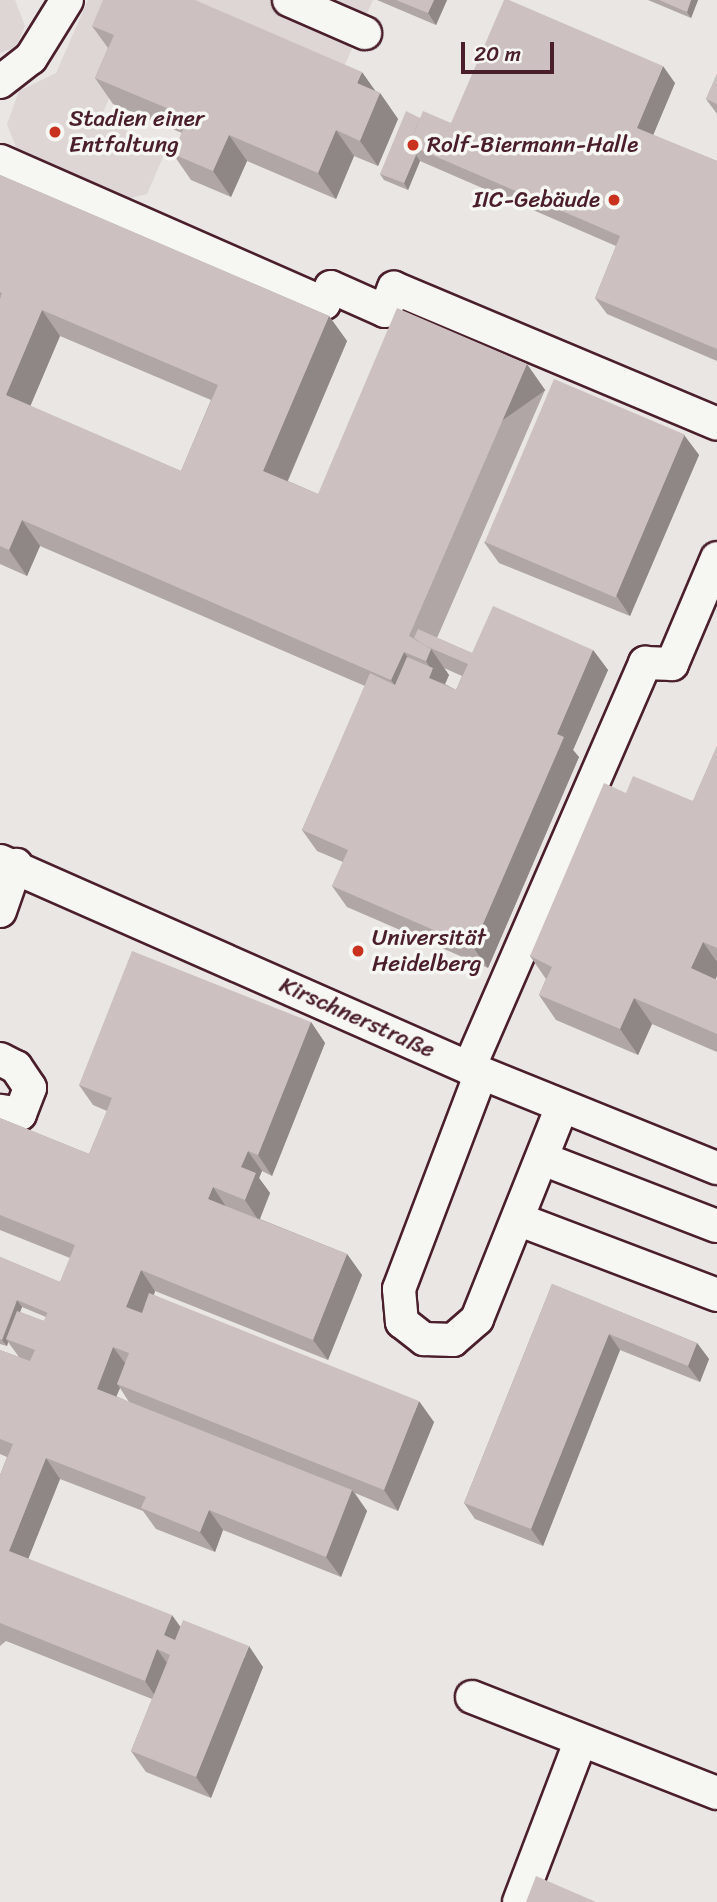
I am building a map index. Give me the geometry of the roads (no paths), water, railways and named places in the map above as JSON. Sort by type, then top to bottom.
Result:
[{"type":"street","points":[[0,82],[31,58],[67,0]]},
{"type":"street","points":[[289,0],[365,33]]},
{"type":"street","points":[[0,161],[324,303],[331,287],[385,310],[394,288],[717,424]]},
{"type":"street","points":[[562,1107],[520,1220],[466,1333],[438,1343],[411,1333],[396,1310],[399,1289],[475,1070],[645,663],[672,664],[717,558]]},
{"type":"street","points":[[0,911],[8,863]]},
{"type":"street","name":"Kirschnerstraße","points":[[8,863],[475,1070],[717,1168]]},
{"type":"street","points":[[0,1059],[16,1067],[30,1088],[20,1114],[0,1111]]},
{"type":"street","points":[[542,1159],[717,1226]]},
{"type":"street","points":[[520,1220],[717,1295]]},
{"type":"street","points":[[472,1697],[717,1793]]},
{"type":"street","points":[[519,1902],[581,1740]]},
{"type":"place","name":"Stadien einer Entfaltung","points":[[55,132]]},
{"type":"place","name":"Rolf-Biermann-Halle","points":[[413,145]]},
{"type":"place","name":"IIC-Gebäude","points":[[614,200]]},
{"type":"place","name":"Universität Heidelberg","points":[[358,951]]}]
